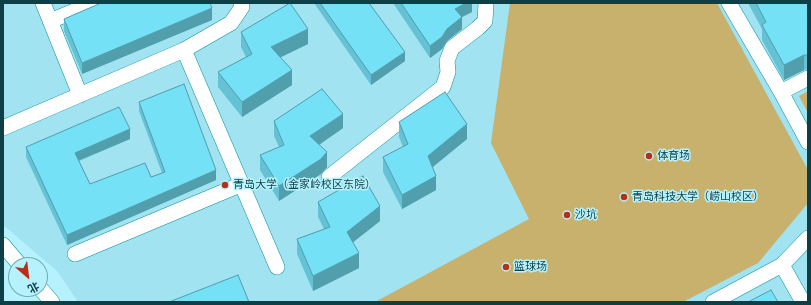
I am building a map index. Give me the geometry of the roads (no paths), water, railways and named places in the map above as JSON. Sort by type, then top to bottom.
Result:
[{"type":"street","points":[[43,3],[80,95]]},
{"type":"street","points":[[50,21],[94,3]]},
{"type":"street","points":[[3,128],[184,50],[231,23],[242,7],[241,3]]},
{"type":"street","points":[[329,177],[443,87],[448,72],[447,61],[452,48],[485,21],[486,3]]},
{"type":"street","points":[[729,3],[781,92],[808,142]]},
{"type":"street","points":[[184,50],[277,267]]},
{"type":"street","points":[[781,92],[808,78]]},
{"type":"street","points":[[74,254],[242,184]]},
{"type":"street","points":[[713,302],[782,265],[808,238]]},
{"type":"street","points":[[3,245],[13,257]]},
{"type":"street","points":[[782,265],[803,302]]},
{"type":"place","name":"体育场","points":[[649,156]]},
{"type":"place","name":"青岛大学（金家岭校区东院）","points":[[225,185]]},
{"type":"place","name":"青岛科技大学（崂山校区）","points":[[624,197]]},
{"type":"place","name":"沙坑","points":[[567,215]]},
{"type":"place","name":"篮球场","points":[[506,267]]}]
